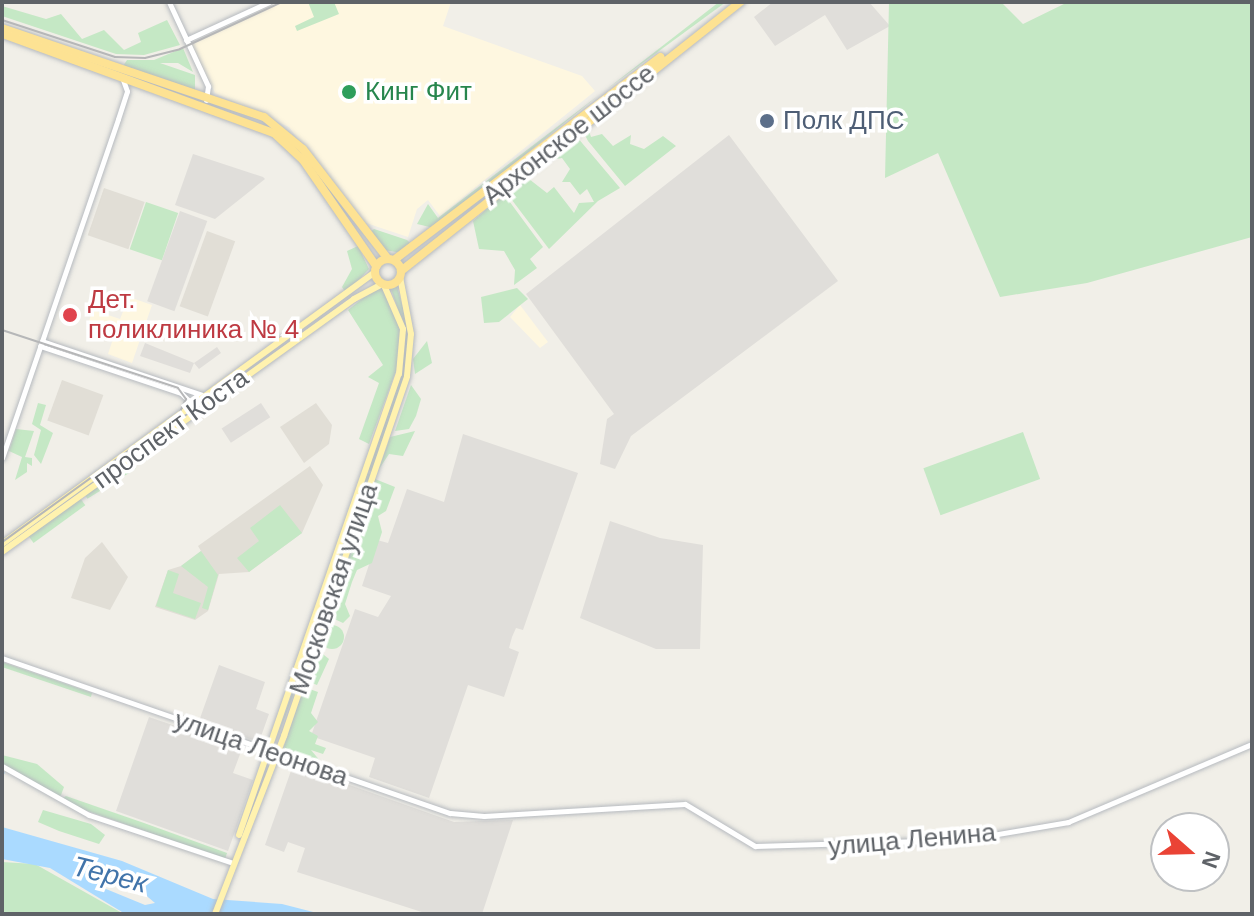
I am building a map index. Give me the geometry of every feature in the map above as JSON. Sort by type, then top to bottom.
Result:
[{"type":"highway","name":"Архонское шоссе","points":[[375,270],[732,2]]},
{"type":"highway","name":"Архонское шоссе","points":[[383,284],[400,274],[741,2]]},
{"type":"highway","points":[[2,31],[140,82],[264,117],[289,134],[400,274]]},
{"type":"highway","points":[[2,31],[206,101],[255,122],[291,147],[383,284]]},
{"type":"main road","name":"проспект Коста","points":[[2,544],[181,416],[375,270]]},
{"type":"main road","name":"Московская улица","points":[[220,895],[409,370],[411,334],[400,274]]},
{"type":"main road","name":"Московская улица","points":[[220,895],[272,753],[399,374],[403,329],[383,284]]},
{"type":"main road","name":"проспект Коста","points":[[2,552],[354,299],[383,284]]},
{"type":"main road","points":[[214,914],[220,895]]},
{"type":"street","points":[[169,2],[208,86],[206,101]]},
{"type":"street","points":[[186,40],[269,2]]},
{"type":"street","points":[[122,76],[125,99]]},
{"type":"street","points":[[2,458],[125,99],[140,82]]},
{"type":"street","points":[[41,344],[206,396]]},
{"type":"street","points":[[41,344],[183,393],[188,400],[181,416]]},
{"type":"street","name":"улица Леонова","points":[[2,658],[450,813],[525,814]]},
{"type":"street","name":"улица Ленина","points":[[525,814],[685,804],[755,846],[962,840],[1068,822],[1252,744]]},
{"type":"street","points":[[2,766],[89,815],[230,862]]},
{"type":"shaded area","points":[[284,2],[451,2],[443,26],[582,76],[595,91],[440,216],[428,200],[417,209],[408,237],[360,221],[289,127],[215,93],[191,44]]},
{"type":"shaded area","points":[[773,2],[869,2],[890,26],[847,50],[825,15],[775,46],[754,17]]},
{"type":"shaded area","points":[[729,135],[838,281],[631,436],[615,469],[600,464],[607,419],[614,414],[526,294]]},
{"type":"shaded area","points":[[193,154],[265,179],[215,219],[175,205]]},
{"type":"shaded area","points":[[104,188],[145,202],[128,249],[88,235]]},
{"type":"shaded area","points":[[180,211],[207,221],[174,311],[147,301]]},
{"type":"shaded area","points":[[207,231],[235,241],[208,316],[180,306]]},
{"type":"shaded area","points":[[129,297],[152,305],[132,363],[108,354],[113,339],[86,329],[93,310],[120,319]]},
{"type":"shaded area","points":[[520,305],[548,342],[540,348],[510,317]]},
{"type":"shaded area","points":[[145,343],[194,363],[190,373],[140,356]]},
{"type":"shaded area","points":[[217,347],[221,353],[199,369],[194,363]]},
{"type":"shaded area","points":[[62,380],[103,395],[89,435],[47,420]]},
{"type":"shaded area","points":[[261,403],[270,417],[231,443],[222,429]]},
{"type":"shaded area","points":[[316,403],[332,425],[329,444],[304,463],[280,427]]},
{"type":"shaded area","points":[[463,434],[578,473],[523,630],[516,628],[512,637],[509,648],[519,652],[504,697],[468,685],[429,798],[369,777],[375,758],[311,736],[355,609],[378,617],[391,596],[362,586],[377,540],[388,543],[407,489],[444,502]]},
{"type":"shaded area","points":[[310,466],[323,485],[302,533],[249,572],[219,574],[208,611],[195,620],[155,607],[168,570],[181,566],[201,551],[198,546]]},
{"type":"shaded area","points":[[610,521],[660,538],[703,545],[700,649],[656,649],[580,618]]},
{"type":"shaded area","points":[[102,542],[128,577],[110,610],[71,598],[85,558]]},
{"type":"shaded area","points":[[219,665],[265,682],[256,709],[269,714],[259,742],[199,721]]},
{"type":"shaded area","points":[[149,717],[242,749],[233,773],[253,780],[228,851],[116,811]]},
{"type":"shaded area","points":[[293,765],[454,822],[513,820],[482,914],[428,914],[297,872],[305,848],[288,842],[284,852],[265,845]]},
{"type":"green space","points":[[308,2],[334,2],[339,14],[297,31],[295,26],[314,17]]},
{"type":"green space","points":[[719,2],[726,2],[607,89]]},
{"type":"green space","points":[[889,2],[1001,2],[1023,24],[1068,2],[1252,2],[1252,237],[1087,283],[1000,297],[938,153],[885,178]]},
{"type":"green space","points":[[2,6],[46,19],[61,14],[82,39],[104,30],[124,50],[141,42],[138,33],[167,20],[180,45],[144,55],[116,54],[2,16]]},
{"type":"green space","points":[[183,48],[193,72],[178,63],[160,63],[195,75],[195,91],[123,66],[127,60],[154,60]]},
{"type":"green space","points":[[599,95],[434,228],[417,224],[428,204],[438,218]]},
{"type":"green space","points":[[588,128],[591,137],[602,134],[613,146],[631,135],[630,144],[644,149],[663,136],[676,146],[625,186],[588,141],[583,131]]},
{"type":"green space","points":[[577,137],[620,188],[598,201],[549,249],[506,192],[529,179],[547,193],[554,187],[574,213],[579,203],[594,202],[587,189],[580,195],[570,182],[562,182],[570,169],[562,158],[552,160]]},
{"type":"green space","points":[[504,194],[543,247],[530,259],[537,268],[514,285],[515,270],[504,251],[479,249],[473,221]]},
{"type":"green space","points":[[146,202],[178,213],[162,260],[130,249]]},
{"type":"green space","points":[[374,229],[410,243],[402,253],[384,250],[370,232]]},
{"type":"green space","points":[[358,246],[369,269],[346,293],[342,287],[352,269],[347,251]]},
{"type":"green space","points":[[377,287],[382,288],[400,326],[401,341],[397,368],[369,444],[359,439],[379,383],[368,377],[383,365],[348,310]]},
{"type":"green space","points":[[397,287],[409,329],[405,378],[373,472],[367,470],[405,352],[403,324],[391,289]]},
{"type":"green space","points":[[517,288],[528,299],[499,322],[484,323],[481,297]]},
{"type":"green space","points":[[427,341],[432,363],[415,374],[413,359]]},
{"type":"green space","points":[[411,385],[421,399],[416,416],[409,429],[395,431]]},
{"type":"green space","points":[[38,403],[46,405],[40,425],[53,433],[41,464],[34,455],[41,430],[32,424]]},
{"type":"green space","points":[[16,429],[34,431],[25,457],[32,458],[32,466],[27,463],[27,472],[15,480],[22,457],[9,451]]},
{"type":"green space","points":[[415,431],[403,456],[389,454],[379,469],[390,437]]},
{"type":"green space","points":[[1023,432],[1040,479],[940,515],[923,468]]},
{"type":"green space","points":[[131,461],[136,469],[87,499],[83,491]]},
{"type":"green space","points":[[367,473],[372,474],[326,610],[320,608]]},
{"type":"green space","points":[[375,479],[395,487],[386,511],[378,516],[382,532],[372,563],[357,570],[352,582],[345,604],[350,616],[343,623],[328,616]]},
{"type":"green space","points":[[80,498],[85,505],[34,543],[28,536]]},
{"type":"green space","points":[[280,505],[302,533],[249,572],[237,558],[259,541],[250,528]]},
{"type":"green space","points":[[201,551],[218,575],[208,610],[202,608],[208,587],[181,566]]},
{"type":"green space","points":[[168,570],[179,574],[173,593],[201,603],[195,619],[156,606]]},
{"type":"green space","points":[[318,616],[322,617],[275,744]]},
{"type":"green space","points":[[327,625],[337,625],[344,632],[344,642],[337,649],[327,649],[320,642],[320,632]]},
{"type":"green space","points":[[319,651],[329,659],[317,685],[307,681]]},
{"type":"green space","points":[[2,662],[92,693],[91,697],[2,667]]},
{"type":"green space","points":[[304,687],[318,692],[311,713],[318,722],[309,731],[318,736],[315,744],[326,748],[323,754],[311,750],[321,762],[283,749]]},
{"type":"green space","points":[[2,755],[37,764],[64,787],[61,795],[57,799],[2,765]]},
{"type":"green space","points":[[66,796],[227,853],[225,859],[59,801]]},
{"type":"green space","points":[[43,810],[91,824],[105,835],[99,844],[59,831],[38,822]]},
{"type":"green space","points":[[2,862],[35,864],[122,913],[2,912]]},
{"type":"water","name":"Терек","points":[[2,827],[122,861],[213,899],[282,904],[321,914],[122,912],[50,868],[2,859]],"holes":[[[90,873],[136,887],[155,903],[145,905],[106,889]]]},
{"type":"tram line","points":[[2,20],[115,57],[145,58],[180,49],[282,2]]},
{"type":"tram line","points":[[2,330],[178,388],[186,399],[179,414],[2,542]]},
{"type":"place","name":"Кинг Фит","points":[[349,92]]},
{"type":"place","name":"Полк ДПС","points":[[767,121]]},
{"type":"place","name":"Дет. поликлиника № 4","points":[[70,315]]}]
